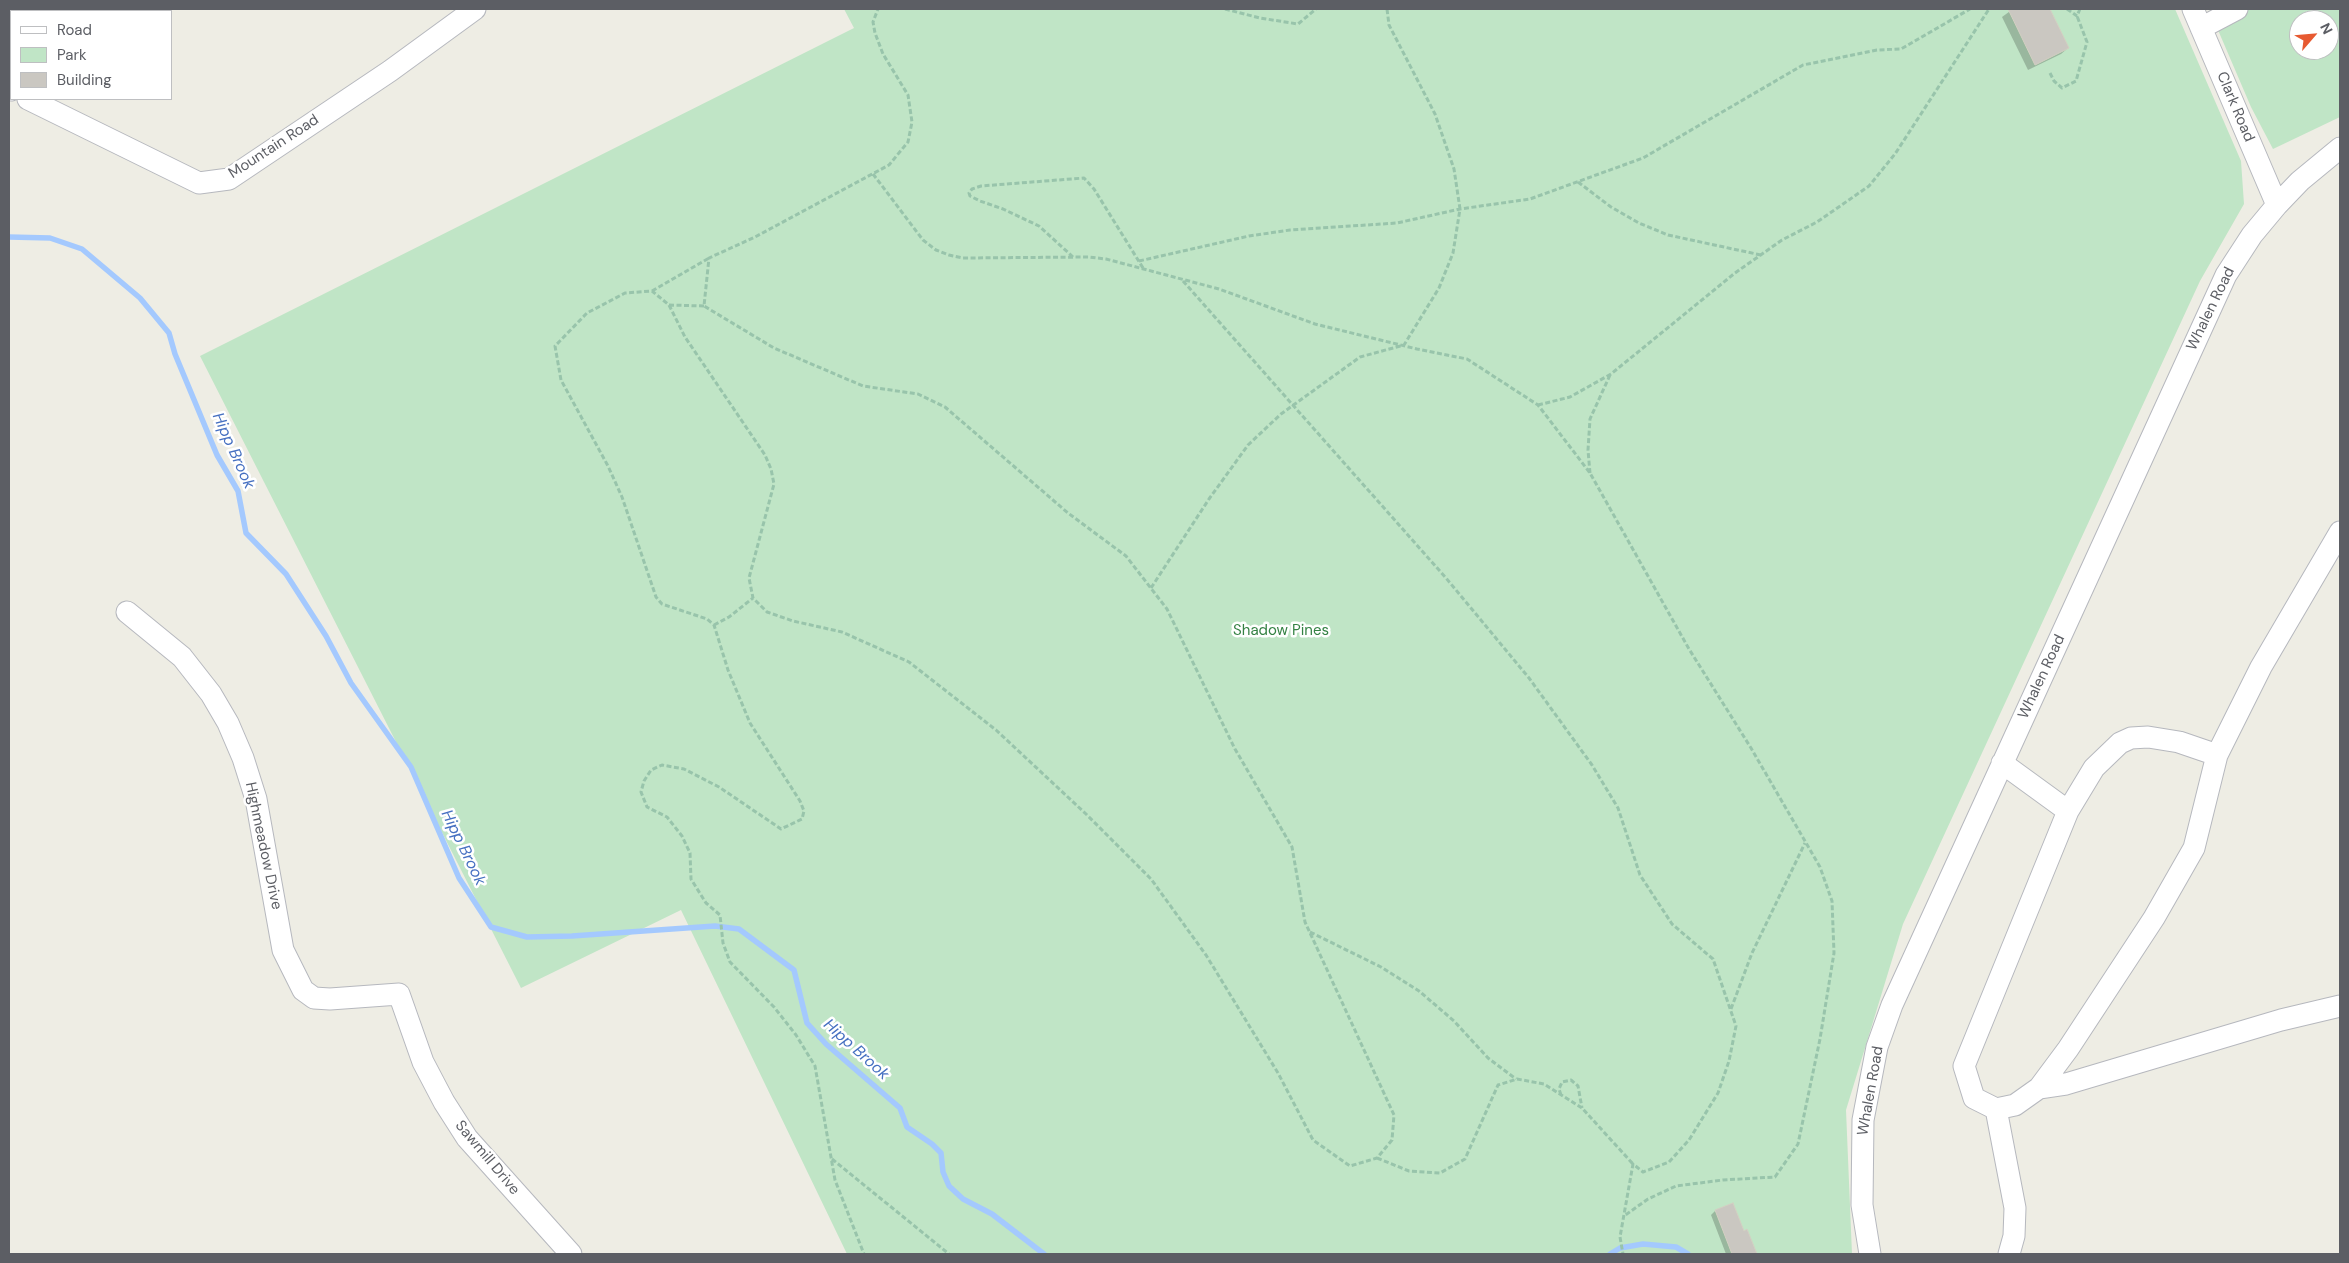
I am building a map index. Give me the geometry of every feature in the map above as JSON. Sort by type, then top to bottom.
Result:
[{"type":"street","name":"Mountain Road","points":[[30,100],[198,183],[229,179],[390,70],[475,9]]},
{"type":"street","name":"Clark Road","points":[[2192,9],[2277,205]]},
{"type":"street","points":[[2201,28],[2237,9]]},
{"type":"street","name":"Whalen Road","points":[[1870,1254],[1862,1205],[1861,1160],[1863,1120],[1877,1047],[1892,1005],[2226,275],[2252,235],[2277,205],[2300,181],[2340,148]]},
{"type":"street","points":[[2217,755],[2179,742],[2148,737],[2131,738],[2120,744],[2094,768],[2068,811],[1964,1066],[1974,1098],[1996,1109],[2015,1105],[2039,1088],[2068,1049],[2154,918],[2194,848],[2217,755],[2261,667],[2340,532]]},
{"type":"street","name":"Highmeadow Drive","points":[[127,612],[182,657],[211,694],[228,723],[243,758],[256,799],[283,950],[303,990],[314,998],[322,999],[399,994]]},
{"type":"street","points":[[2002,763],[2068,811]]},
{"type":"street","name":"Sawmill Drive","points":[[399,994],[423,1062],[444,1102],[467,1138],[571,1254]]},
{"type":"street","points":[[2039,1088],[2066,1084],[2281,1020],[2340,1006]]},
{"type":"street","points":[[1996,1109],[2015,1208],[2014,1236],[2009,1254]]},
{"type":"path","points":[[864,1254],[835,1180],[815,1066],[796,1035],[774,1007],[730,962],[722,943],[720,915],[706,903],[691,880],[690,853],[682,836],[667,817],[647,807],[641,792],[644,780],[651,770],[662,765],[692,773],[719,787],[781,829],[802,819],[804,811],[800,801],[750,723],[728,670],[714,625],[702,617],[662,604],[656,597],[622,497],[608,466],[561,380],[555,346],[586,313],[625,293],[652,291],[709,258],[755,237],[873,174],[889,165],[899,156],[908,142],[912,122],[908,95],[883,54],[874,33],[873,22],[878,9]]},
{"type":"path","points":[[1225,9],[1260,18],[1298,24],[1316,9]]},
{"type":"path","points":[[1151,588],[1248,445],[1293,405],[1360,357],[1404,345],[1439,288],[1453,252],[1460,209],[1454,169],[1435,114],[1389,25],[1388,9]]},
{"type":"path","points":[[1139,261],[1249,236],[1290,230],[1397,223],[1460,209],[1530,199],[1643,158],[1803,65],[1877,50],[1901,49],[1970,9]]},
{"type":"path","points":[[1538,405],[1570,397],[1611,374],[1736,273],[1782,240],[1817,222],[1869,186],[1895,154],[1989,9]]},
{"type":"path","points":[[2050,73],[2062,88],[2076,81],[2087,42],[2077,16],[2067,9]]},
{"type":"path","points":[[2077,16],[2080,9]]},
{"type":"path","points":[[873,174],[923,240],[936,250],[963,258],[1073,257],[1106,259],[1219,290],[1315,324],[1467,359],[1538,405],[1590,473],[1689,649],[1751,748],[1820,867],[1832,901],[1834,953],[1820,1039],[1798,1144],[1775,1177],[1676,1186],[1648,1199],[1624,1216]]},
{"type":"path","points":[[1073,257],[1039,226],[1003,209],[980,201],[970,196],[969,193],[972,189],[981,186],[1084,178],[1094,189],[1144,269]]},
{"type":"path","points":[[1577,182],[1611,207],[1639,223],[1668,235],[1762,255]]},
{"type":"path","points":[[704,306],[709,258]]},
{"type":"path","points":[[1183,281],[1446,578],[1535,686],[1592,765],[1618,808],[1640,875],[1672,924],[1713,959],[1736,1026],[1729,1061],[1713,1101],[1689,1140],[1669,1162],[1643,1172],[1633,1164],[1582,1108],[1544,1084],[1517,1079],[1488,1058],[1454,1021],[1419,991],[1381,967],[1309,932]]},
{"type":"path","points":[[652,291],[669,305],[685,337],[765,455],[771,469],[774,484],[749,578],[754,598],[767,612],[842,632],[908,662],[996,730],[1151,879],[1206,955],[1278,1073],[1313,1140],[1350,1166],[1377,1158],[1392,1140],[1394,1116],[1305,922],[1292,847],[1235,749],[1167,609],[1126,556],[1068,513],[945,406],[918,394],[863,386],[774,348],[704,306],[669,305]]},
{"type":"path","points":[[1590,473],[1588,450],[1590,419],[1611,374]]},
{"type":"path","points":[[714,625],[729,617],[754,598]]},
{"type":"path","points":[[1731,1009],[1752,953],[1806,843]]},
{"type":"path","points":[[1377,1158],[1409,1171],[1440,1173],[1465,1159],[1498,1085],[1517,1079]]},
{"type":"path","points":[[1562,1096],[1559,1089],[1562,1082],[1571,1080],[1578,1086],[1582,1108]]},
{"type":"path","points":[[831,1159],[949,1254]]},
{"type":"path","points":[[1623,1254],[1620,1237],[1633,1164]]},
{"type":"green space","name":"Shadow Pines","points":[[844,9],[2175,9],[2241,161],[2244,204],[2200,281],[1903,924],[1846,1110],[1852,1254],[847,1254],[681,910],[521,988],[200,356],[854,28]]},
{"type":"green space","points":[[2209,9],[2340,9],[2340,117],[2273,149],[2251,107]]},
{"type":"building","points":[[2008,9],[2050,9],[2069,48],[2035,65]]},
{"type":"building","points":[[1733,1203],[1744,1231],[1747,1229],[1757,1254],[1732,1254],[1715,1210]]},
{"type":"waterway","name":"Hipp Brook","points":[[9,237],[50,238],[82,249],[140,298],[169,333],[175,354],[217,455],[238,491],[246,533],[286,574],[326,636],[351,683],[411,767],[459,878],[491,927],[527,937],[572,936],[715,926],[739,929],[794,970],[807,1023],[826,1044],[900,1108],[907,1127],[932,1144],[941,1153],[943,1172],[949,1186],[963,1199],[992,1214],[1044,1254]]},
{"type":"waterway","name":"Hipp Brook","points":[[1610,1254],[1620,1248],[1643,1244],[1676,1247],[1688,1254]]}]
